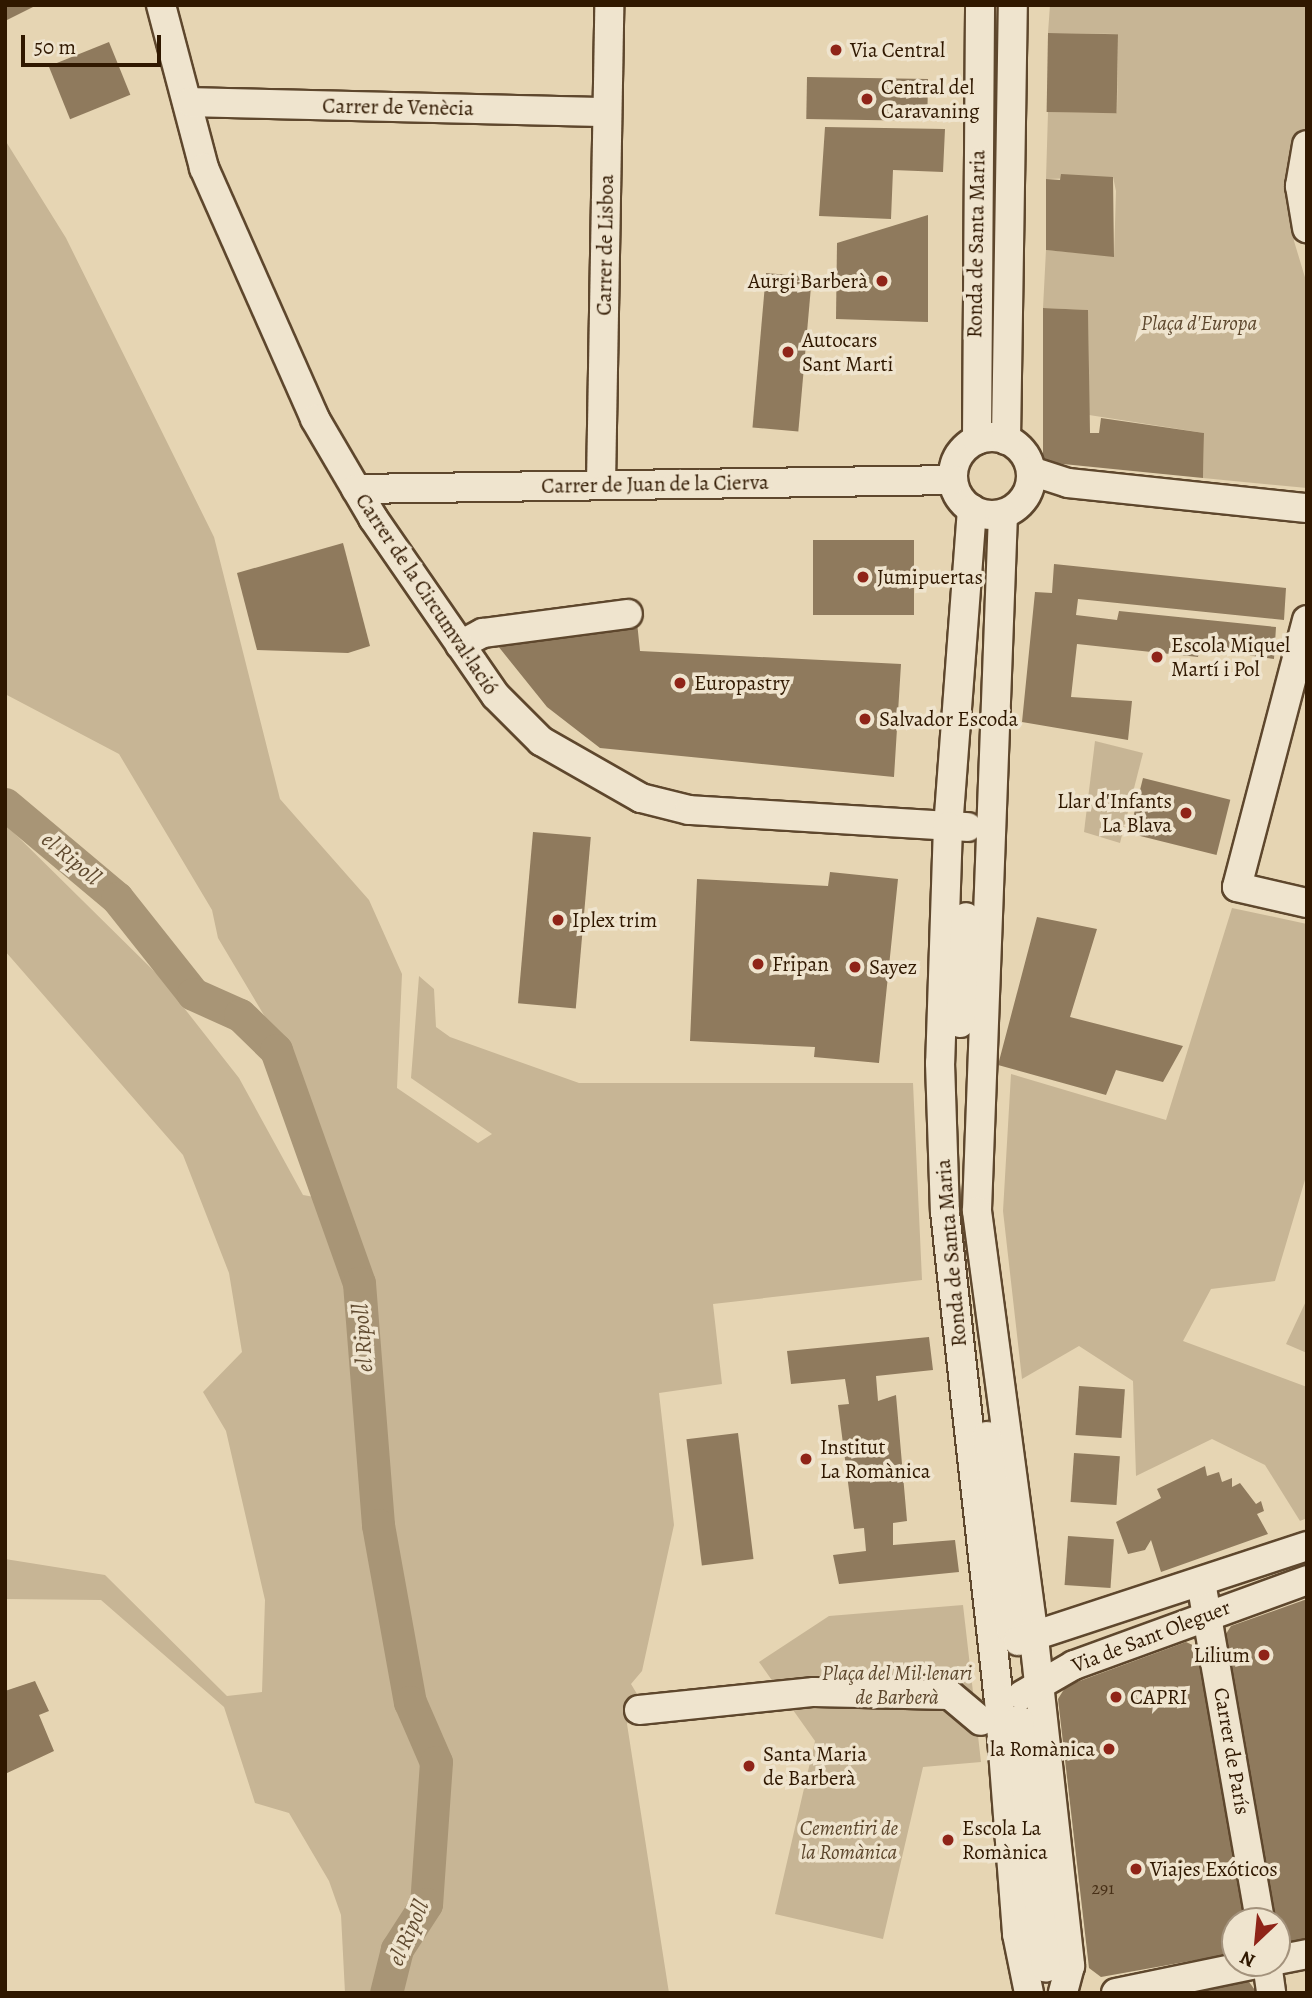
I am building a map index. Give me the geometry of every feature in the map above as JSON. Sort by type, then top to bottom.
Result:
[{"type":"street","name":"Carrer de la Circumval·lació","points":[[161,5],[190,102],[204,168],[259,302],[356,489],[496,696],[541,741],[641,798],[689,810],[988,827]]},
{"type":"street","name":"Carrer de Lisboa","points":[[601,484],[609,5]]},
{"type":"street","name":"Ronda de Santa Maria","points":[[980,5],[992,439]]},
{"type":"street","name":"Ronda de Santa Maria","points":[[992,439],[999,5]]},
{"type":"street","name":"Ronda de Santa Maria","points":[[992,439],[1013,5]]},
{"type":"street","name":"Carrer de Venècia","points":[[190,102],[607,112]]},
{"type":"street","points":[[1307,145],[1304,195],[1307,228]]},
{"type":"street","points":[[996,510],[954,480],[957,458],[992,439],[1025,454],[1031,471]]},
{"type":"street","points":[[1031,471],[1068,483],[1307,508]]},
{"type":"street","points":[[973,790],[996,510],[1031,471]]},
{"type":"street","name":"Carrer de Juan de la Cierva","points":[[356,489],[954,480]]},
{"type":"street","points":[[996,510],[1068,483]]},
{"type":"street","name":"Ronda de Santa Maria","points":[[996,510],[948,826],[940,1063],[945,1212],[1012,1640]]},
{"type":"street","name":"Ronda de Santa Maria","points":[[969,879],[958,1058],[960,1207],[1017,1694],[1070,1966],[1045,1979],[1017,1934],[1017,1694],[977,1211],[996,510]]},
{"type":"street","points":[[460,645],[483,633],[628,614]]},
{"type":"street","points":[[1307,620],[1237,887],[1307,903]]},
{"type":"street","name":"Via de Sant Oleguer","points":[[1017,1694],[1307,1546]]},
{"type":"street","name":"Via de Sant Oleguer","points":[[1067,1648],[1205,1597],[1307,1566]]},
{"type":"street","name":"Via de Sant Oleguer","points":[[1012,1640],[1205,1597],[1307,1580]]},
{"type":"street","name":"Carrer de París","points":[[1205,1597],[1258,1907]]},
{"type":"street","points":[[639,1710],[814,1692],[950,1695],[981,1721]]},
{"type":"street","points":[[1116,1993],[1221,1971]]},
{"type":"green space","name":"Plaça d'Europa","points":[[1050,5],[1307,5],[1307,127],[1290,190],[1294,241],[1307,284],[1307,488],[1203,478],[1204,433],[1089,415],[1088,310],[1043,308],[1046,250],[1114,256],[1116,191],[1113,177],[1046,179],[1048,112],[1117,113],[1118,34],[1048,33]]},
{"type":"green space","points":[[5,140],[66,238],[214,537],[280,799],[369,900],[402,974],[397,1088],[478,1143],[492,1134],[411,1078],[419,976],[434,989],[436,1027],[450,1037],[579,1083],[913,1083],[922,1280],[713,1304],[722,1384],[659,1393],[674,1525],[642,1671],[631,1684],[637,1694],[627,1724],[669,1993],[345,1993],[341,1915],[329,1881],[289,1813],[255,1803],[224,1707],[101,1600],[5,1599],[5,1559],[105,1575],[227,1696],[262,1692],[265,1600],[226,1431],[203,1392],[242,1352],[229,1273],[183,1155],[5,951],[5,824],[159,976],[239,1078],[303,1195],[337,1201],[280,1042],[218,938],[212,910],[119,754],[5,694]]},
{"type":"green space","points":[[1095,741],[1143,753],[1120,843],[1084,832]]},
{"type":"green space","points":[[1232,908],[1307,924],[1307,1173],[1275,1281],[1211,1289],[1183,1341],[1307,1387],[1307,1518],[1300,1521],[1265,1465],[1212,1439],[1136,1476],[1133,1381],[1079,1346],[1022,1379],[1003,1211],[1011,1074],[1166,1120]]},
{"type":"green space","points":[[1307,1299],[1307,1353],[1286,1344]]},
{"type":"green space","points":[[963,1605],[981,1762],[923,1767],[883,1939],[775,1914],[815,1741],[759,1662],[829,1616]]},
{"type":"building","points":[[5,5],[37,5],[5,21]]},
{"type":"building","points":[[1048,33],[1118,34],[1117,113],[1047,112]]},
{"type":"building","points":[[109,42],[130,95],[70,119],[49,66]]},
{"type":"building","name":"Central del Caravaning","points":[[807,77],[928,79],[927,121],[806,119]]},
{"type":"building","points":[[825,127],[945,129],[943,172],[893,170],[891,219],[819,216]]},
{"type":"building","points":[[1061,174],[1113,177],[1114,257],[1046,250],[1046,179],[1060,180]]},
{"type":"building","name":"Aurgi Barberà","points":[[928,215],[928,322],[836,319],[837,243]]},
{"type":"building","name":"Autocars Sant Marti","points":[[766,273],[812,277],[798,431],[752,427]]},
{"type":"building","points":[[1043,308],[1088,310],[1090,433],[1099,433],[1101,418],[1204,433],[1203,478],[1043,462]]},
{"type":"building","name":"Jumipuertas","points":[[813,540],[914,540],[914,615],[813,615]]},
{"type":"building","points":[[343,543],[370,646],[348,653],[257,650],[237,573]]},
{"type":"building","points":[[1054,564],[1286,588],[1284,620],[1078,599],[1076,615],[1117,620],[1119,611],[1276,627],[1274,659],[1200,648],[1198,657],[1077,644],[1071,697],[1132,701],[1128,740],[1022,722],[1035,592],[1052,593]]},
{"type":"building","name":"Europastry","points":[[637,622],[640,651],[901,664],[894,777],[600,748],[547,707],[494,641]]},
{"type":"building","points":[[1143,778],[1230,800],[1217,855],[1129,833]]},
{"type":"building","name":"Iplex trim","points":[[533,832],[591,837],[576,1008],[518,1003]]},
{"type":"building","name":"Fripan","points":[[830,872],[898,879],[879,1063],[814,1057],[815,1047],[690,1041],[697,879],[828,886]]},
{"type":"building","points":[[1037,917],[1097,929],[1070,1017],[1183,1046],[1163,1082],[1116,1070],[1106,1095],[998,1065]]},
{"type":"building","points":[[929,1337],[933,1370],[876,1376],[878,1401],[896,1395],[907,1521],[893,1523],[893,1545],[955,1540],[959,1572],[839,1584],[833,1555],[866,1551],[864,1528],[854,1529],[838,1405],[849,1404],[845,1379],[791,1384],[787,1351]]},
{"type":"building","points":[[1079,1386],[1125,1389],[1121,1438],[1076,1435]]},
{"type":"building","points":[[738,1433],[753,1559],[702,1565],[686,1439]]},
{"type":"building","points":[[1074,1453],[1120,1456],[1116,1505],[1071,1502]]},
{"type":"building","points":[[1205,1466],[1207,1476],[1219,1472],[1222,1482],[1232,1478],[1232,1487],[1240,1483],[1256,1504],[1261,1501],[1264,1511],[1257,1514],[1268,1534],[1161,1572],[1151,1540],[1145,1550],[1128,1554],[1116,1522],[1161,1498],[1157,1489]]},
{"type":"building","points":[[1068,1536],[1114,1539],[1110,1588],[1065,1585]]},
{"type":"building","points":[[1307,1599],[1307,1947],[1291,1948],[1291,1907],[1270,1907],[1224,1637],[1231,1626]]},
{"type":"building","points":[[1186,1642],[1199,1648],[1244,1907],[1221,1907],[1221,1956],[1101,1977],[1089,1968],[1058,1699],[1066,1686]]},
{"type":"building","points":[[35,1681],[49,1711],[39,1715],[54,1751],[5,1774],[5,1691]]},
{"type":"building","points":[[1247,1979],[1257,1993],[1179,1993]]},
{"type":"waterway","name":"el Ripoll","points":[[5,804],[117,898],[193,994],[240,1015],[276,1050],[359,1283],[378,1525],[410,1702],[436,1762],[426,1904],[397,1949],[386,1993]]},
{"type":"place","name":"Via Central","points":[[836,50]]},
{"type":"place","name":"Central del Caravaning","points":[[867,99]]},
{"type":"place","name":"Aurgi Barberà","points":[[882,281]]},
{"type":"place","name":"Autocars Sant Marti","points":[[788,352]]},
{"type":"place","name":"Jumipuertas","points":[[863,577]]},
{"type":"place","name":"Escola Miquel Martí i Pol","points":[[1157,657]]},
{"type":"place","name":"Europastry","points":[[680,683]]},
{"type":"place","name":"Salvador Escoda","points":[[865,719]]},
{"type":"place","name":"Llar d'Infants La Blava","points":[[1186,813]]},
{"type":"place","name":"Iplex trim","points":[[558,920]]},
{"type":"place","name":"Fripan","points":[[758,964]]},
{"type":"place","name":"Sayez","points":[[855,967]]},
{"type":"place","name":"Institut La Romànica","points":[[806,1459]]},
{"type":"place","name":"Lilium","points":[[1264,1655]]},
{"type":"place","name":"CAPRI","points":[[1116,1697]]},
{"type":"place","name":"la Romànica","points":[[1109,1749]]},
{"type":"place","name":"Santa Maria de Barberà","points":[[749,1766]]},
{"type":"place","name":"Escola La Romànica","points":[[948,1840]]},
{"type":"place","name":"Viajes Exóticos","points":[[1136,1869]]},
{"type":"park label","name":"Plaça del Mil·lenari de Barberà","points":[[897,1685]]},
{"type":"park label","name":"Cementiri de la Romànica","points":[[849,1840]]}]
